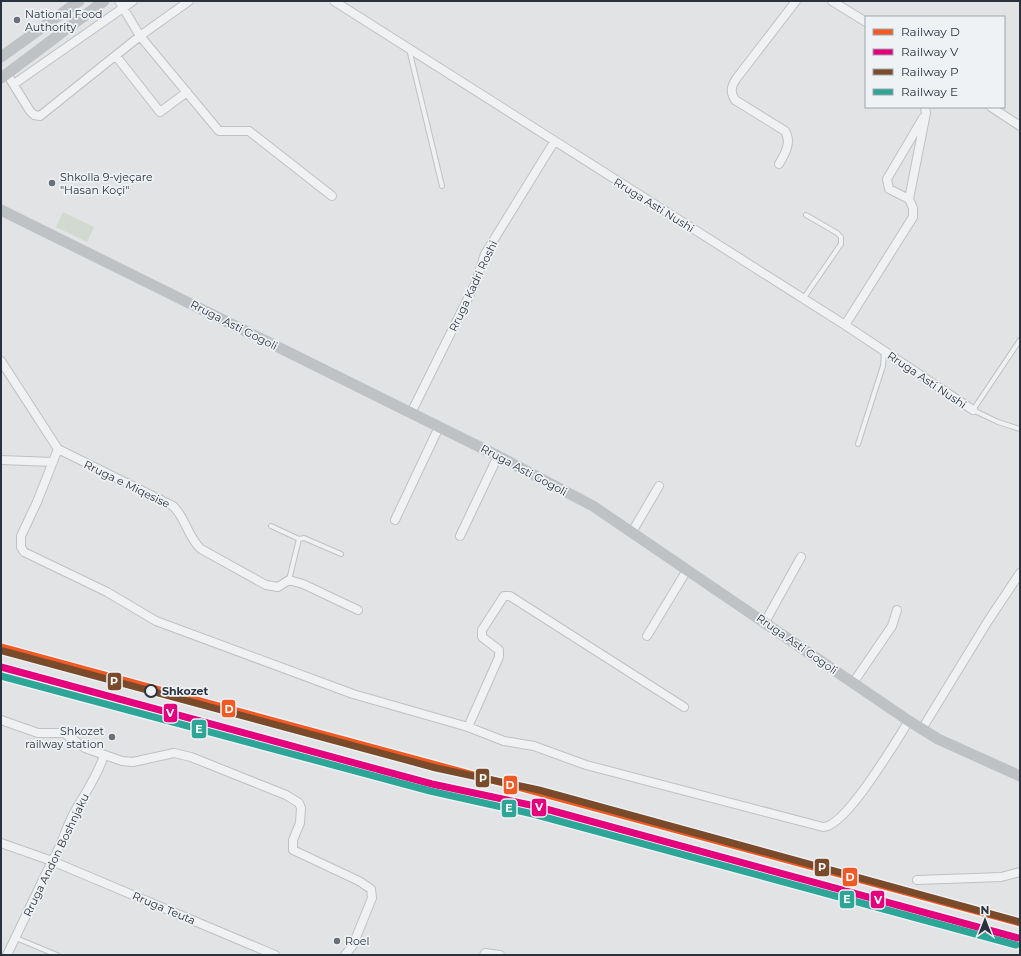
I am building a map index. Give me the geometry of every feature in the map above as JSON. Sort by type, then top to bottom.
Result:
[{"type":"street","points":[[1,57],[80,1]]},
{"type":"street","points":[[104,1],[4,76],[14,84],[30,112],[34,115],[40,116],[140,36],[187,2]]},
{"type":"street","points":[[14,84],[121,5],[133,1]]},
{"type":"street","name":"Rruga Asti Nushi","points":[[334,1],[803,300],[845,325],[973,410]]},
{"type":"street","points":[[779,164],[787,150],[788,140],[785,131],[735,100],[731,93],[732,86],[736,79],[796,1]]},
{"type":"street","points":[[832,1],[865,21]]},
{"type":"street","points":[[121,5],[140,36],[219,131],[249,131],[332,196]]},
{"type":"street","points":[[116,56],[160,112],[187,92]]},
{"type":"street","points":[[993,108],[1020,126]]},
{"type":"street","points":[[909,199],[889,188],[887,178],[926,110]]},
{"type":"street","points":[[845,325],[913,217],[913,208],[909,199],[926,110]]},
{"type":"street","name":"Rruga Kadri Roshi","points":[[411,413],[476,282],[485,254],[554,142]]},
{"type":"street","name":"Rruga Asti Gogoli","points":[[1,210],[498,456],[593,506],[909,721],[938,738],[1020,776]]},
{"type":"street","points":[[1,361],[58,449],[21,536],[21,547],[24,552],[30,557],[107,592],[163,624],[353,694],[468,727],[494,738],[534,746],[586,765],[828,827],[836,823],[853,805],[909,721]]},
{"type":"street","points":[[395,520],[439,427]]},
{"type":"street","name":"Rruga e Miqesise","points":[[58,449],[173,506],[180,513],[197,546],[210,554],[271,587],[278,587],[289,580]]},
{"type":"street","points":[[460,536],[498,456]]},
{"type":"street","points":[[1,460],[53,462]]},
{"type":"street","points":[[632,532],[659,486]]},
{"type":"street","points":[[765,622],[802,557]]},
{"type":"street","points":[[647,636],[687,570]]},
{"type":"street","points":[[922,728],[988,621],[1020,574]]},
{"type":"street","points":[[289,580],[303,584],[358,610]]},
{"type":"street","points":[[468,727],[499,656],[499,650],[482,637],[482,630],[504,596],[510,596],[684,707]]},
{"type":"street","points":[[852,683],[892,626],[898,610]]},
{"type":"street","points":[[1,720],[38,732],[64,733],[85,748],[122,761],[133,762],[174,753],[185,755],[286,795],[299,803],[301,808],[300,823],[292,840],[292,850],[359,881],[371,889],[372,898],[353,945],[345,955]]},
{"type":"street","name":"Rruga Andon Boshnjaku","points":[[6,955],[52,861],[61,849],[73,815],[97,773],[104,755]]},
{"type":"street","name":"Rruga Teuta","points":[[1,843],[52,861],[275,955]]},
{"type":"street","points":[[917,880],[1001,877],[1020,872]]},
{"type":"street","points":[[484,955],[485,953],[490,952],[500,955]]},
{"type":"lane","points":[[409,49],[442,186]]},
{"type":"lane","points":[[803,300],[841,244],[841,237],[837,232],[806,215]]},
{"type":"lane","points":[[1020,340],[973,410],[998,422],[1020,429]]},
{"type":"lane","points":[[858,444],[883,366],[884,351]]},
{"type":"lane","points":[[271,526],[299,539],[304,538],[341,554]]},
{"type":"lane","points":[[289,580],[299,539]]},
{"type":"lane","points":[[15,937],[57,955]]},
{"type":"shaded area","points":[[63,212],[94,227],[87,242],[56,227]]},
{"type":"rail line","name":"D","points":[[1,647],[1020,923]]},
{"type":"rail line","name":"P","points":[[3,651],[436,768],[539,790],[1020,922]]},
{"type":"rail line","name":"V","points":[[1,667],[432,784],[535,806],[1018,938]]},
{"type":"rail line","name":"E","points":[[1,676],[430,791],[533,814],[1016,945]]},
{"type":"place","name":"National Food Authority","points":[[17,20]]},
{"type":"place","name":"Shkolla 9-vjeçare \"Hasan Koçi\"","points":[[52,183]]},
{"type":"place","name":"Shkozet","points":[[151,691]]},
{"type":"place","name":"Shkozet railway station","points":[[112,737]]},
{"type":"place","name":"Roel","points":[[337,941]]}]
